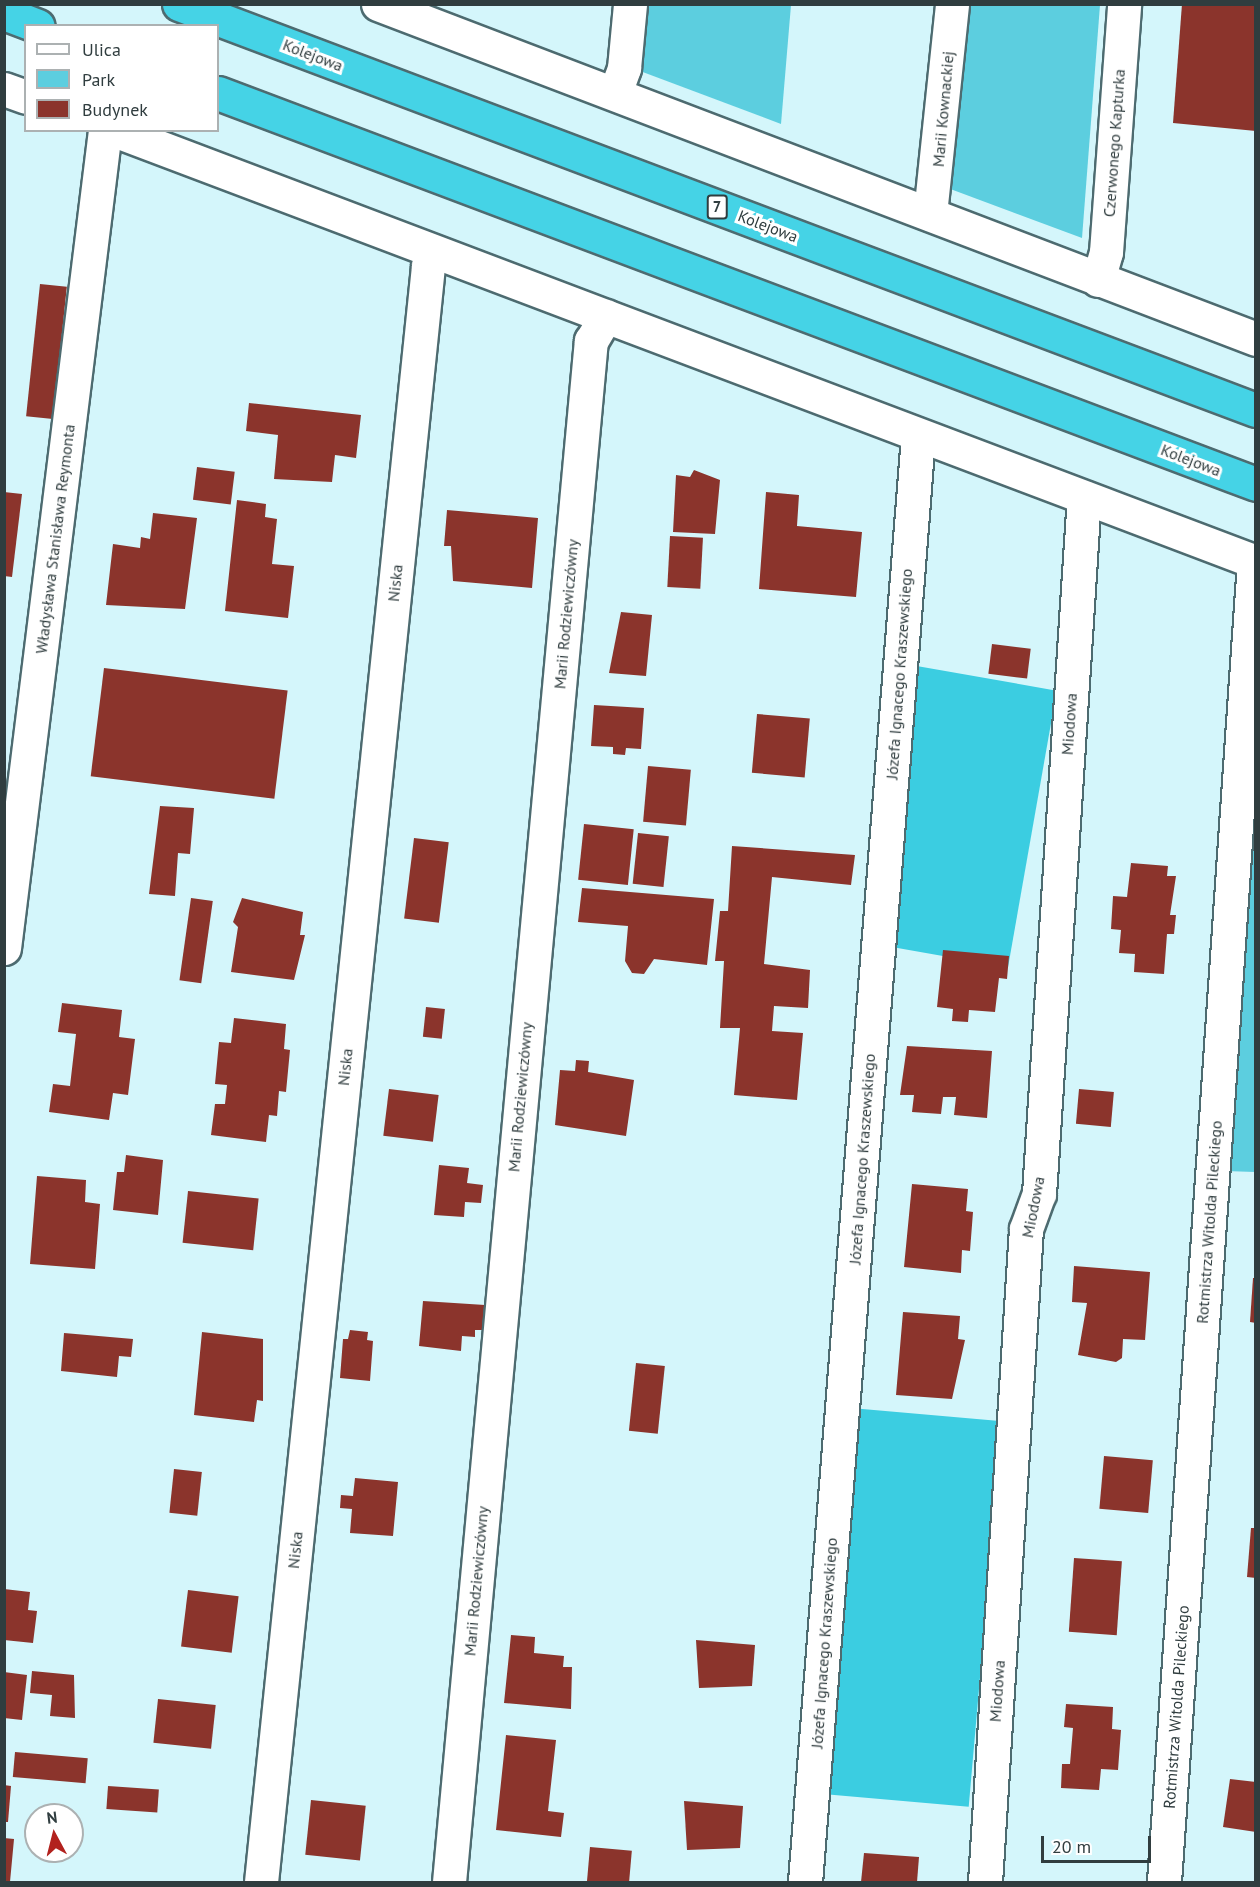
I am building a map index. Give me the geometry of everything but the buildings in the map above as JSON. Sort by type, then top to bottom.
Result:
[{"type":"highway","name":"Kolejowa","points":[[179,4],[1256,410]]},
{"type":"highway","points":[[4,13],[33,24]]},
{"type":"highway","name":"Kolejowa","points":[[219,93],[1256,484]]},
{"type":"street","points":[[378,4],[442,16],[615,93],[1256,339]]},
{"type":"street","points":[[615,93],[624,68],[630,4]]},
{"type":"street","name":"Marii Kownackiej","points":[[930,214],[951,4]]},
{"type":"street","name":"Czerwonego Kapturka","points":[[1098,280],[1106,252],[1124,4]]},
{"type":"street","points":[[4,89],[24,96]]},
{"type":"street","name":"Władysława Stanisława Reymonta","points":[[4,948],[105,132]]},
{"type":"street","points":[[119,132],[1255,562]]},
{"type":"street","name":"Niska","points":[[261,1882],[428,266],[434,252]]},
{"type":"street","name":"Marii Rodziewiczówny","points":[[448,1882],[591,341],[606,316]]},
{"type":"street","name":"Józefa Ignacego Kraszewskiego","points":[[805,1882],[918,435]]},
{"type":"street","name":"Miodowa","points":[[985,1882],[1026,1230],[1039,1194],[1084,497]]},
{"type":"street","name":"Rotmistrza Witolda Pileckiego","points":[[1164,1882],[1255,562]]},
{"type":"green space","points":[[646,5],[791,5],[781,124],[640,71]]},
{"type":"green space","points":[[961,5],[1100,5],[1082,238],[945,187]]},
{"type":"green space","points":[[1255,698],[1255,1172],[1225,1171]]},
{"type":"shaded area","points":[[911,665],[1057,691],[1008,967],[862,942]]},
{"type":"shaded area","points":[[851,1408],[1002,1421],[969,1807],[817,1794]]}]
